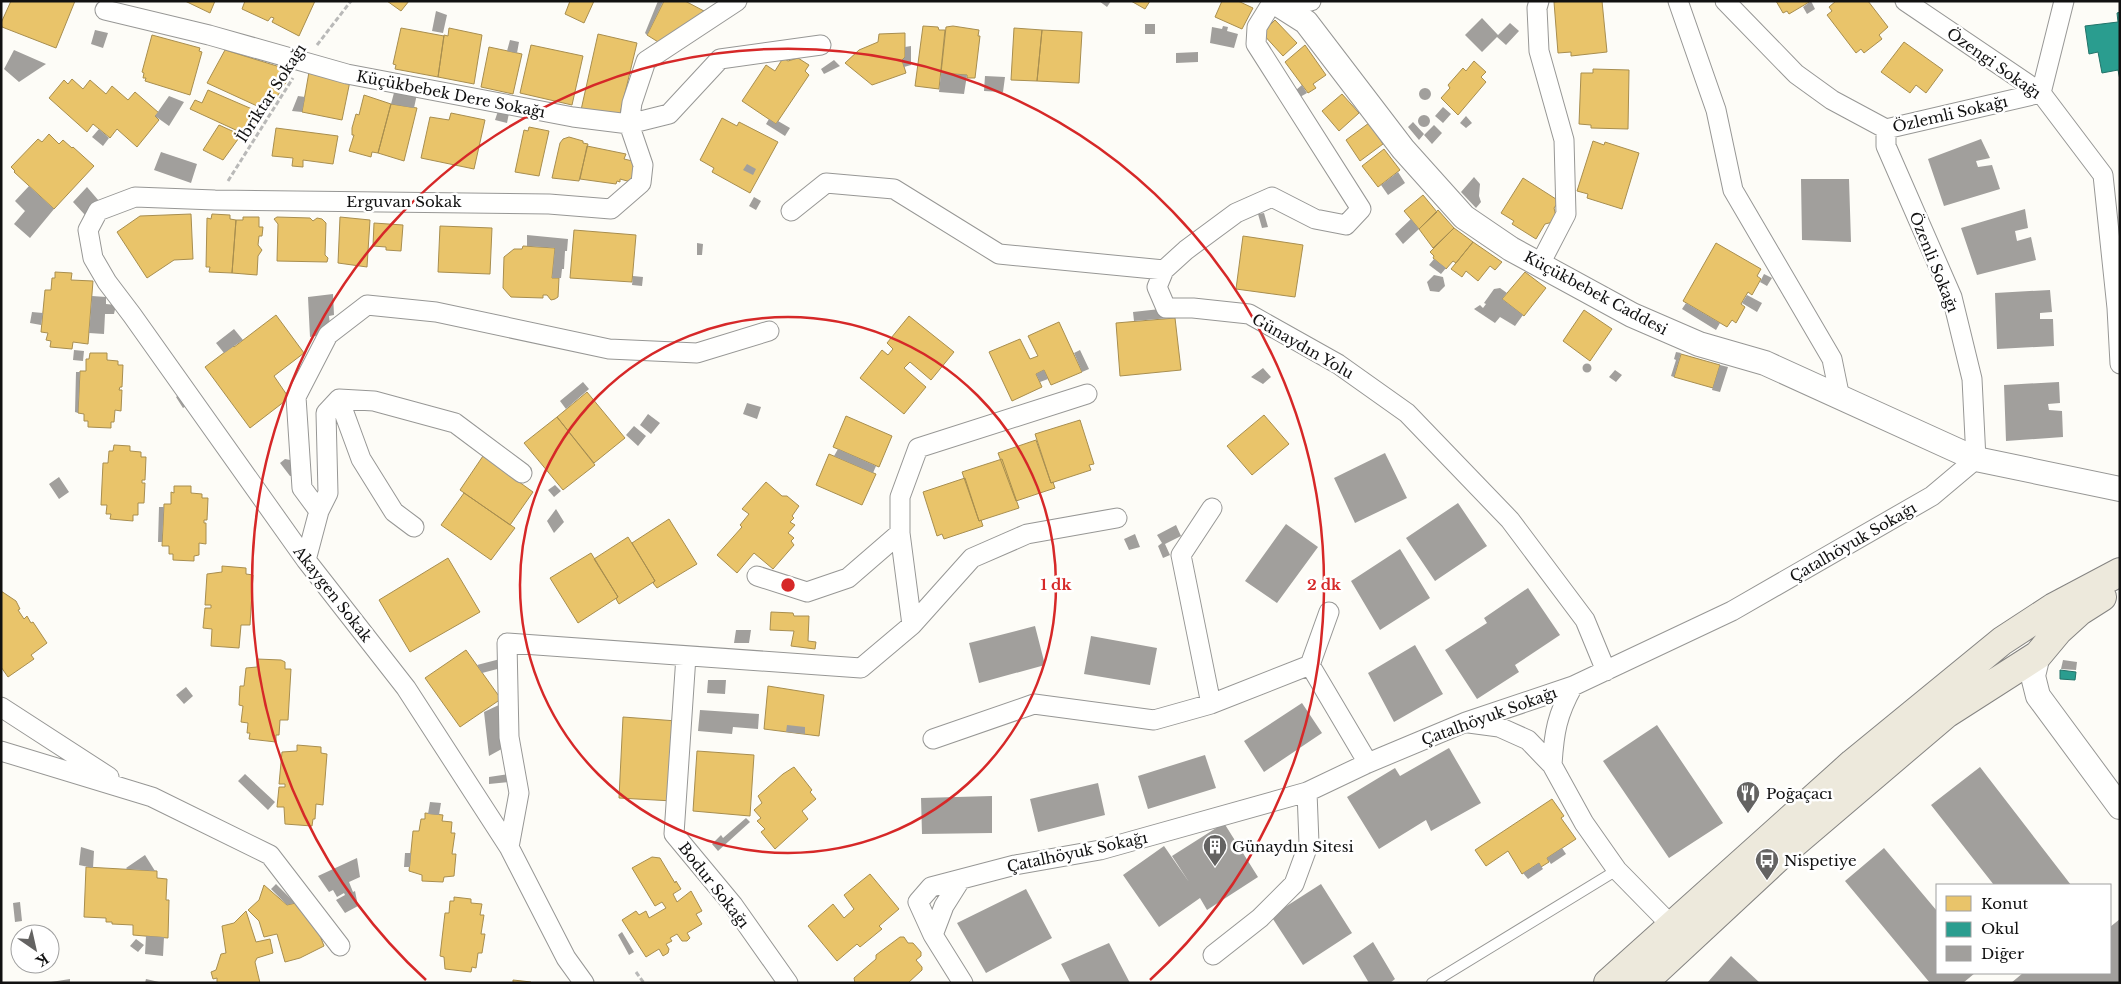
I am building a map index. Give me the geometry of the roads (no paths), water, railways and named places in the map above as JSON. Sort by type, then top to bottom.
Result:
[{"type":"main road","points":[[1608,983],[1853,763],[2002,641],[2054,607],[2120,572]]},
{"type":"main road","points":[[1643,983],[1785,851],[1946,714],[2038,654],[2058,631],[2080,611],[2120,587]]},
{"type":"street","points":[[737,1],[646,61],[632,103],[629,124],[669,114],[720,59],[821,44]]},
{"type":"street","points":[[791,211],[826,183],[894,189],[999,254],[1164,270],[1186,250],[1236,214],[1272,197],[1315,219],[1346,224],[1360,209],[1256,44],[1258,27],[1273,1],[1300,3],[1311,1]]},
{"type":"street","name":"Küçükbebek Caddesi","points":[[1273,1],[1306,22],[1403,149],[1464,217],[1511,249],[1640,319],[1699,344],[1765,363],[1976,459],[2120,489]]},
{"type":"street","points":[[1539,1],[1539,51],[1564,140],[1566,214],[1540,264]]},
{"type":"street","points":[[1678,1],[1716,110],[1733,190],[1832,359],[1840,398]]},
{"type":"street","name":"Özlemli Sokağı","points":[[1724,1],[1796,74],[1832,100],[1886,128],[2040,93]]},
{"type":"street","name":"Özengi Sokağı","points":[[1905,1],[2040,93],[2103,175],[2117,308],[2120,364]]},
{"type":"street","points":[[2040,93],[2064,1]]},
{"type":"street","name":"Küçükbebek Dere Sokağı","points":[[105,10],[209,35],[347,74],[563,116],[629,124]]},
{"type":"street","name":"Erguvan Sokak","points":[[98,211],[135,197],[216,200],[531,203],[611,209],[641,184],[643,165],[629,124]]},
{"type":"street","name":"Özenli Sokağı","points":[[1886,128],[1886,146],[1952,297],[1972,379],[1976,459]]},
{"type":"street","name":"Akaygen Sokak","points":[[98,211],[88,230],[93,258],[107,282],[306,560],[406,688],[509,847],[566,958],[584,983]]},
{"type":"street","name":"Günaydın Yolu","points":[[1164,270],[1157,287],[1166,308],[1192,308],[1249,314],[1338,364],[1407,414],[1510,520],[1585,620],[1606,672]]},
{"type":"street","points":[[319,511],[302,488],[296,397],[328,335],[367,305],[436,312],[609,349],[697,353],[769,331]]},
{"type":"street","points":[[912,625],[900,533],[900,497],[918,448],[1086,394]]},
{"type":"street","points":[[306,560],[319,511],[328,494],[326,413],[339,399]]},
{"type":"street","points":[[339,399],[374,401],[455,423],[522,473]]},
{"type":"street","points":[[339,399],[361,459],[394,512],[414,527]]},
{"type":"street","name":"Çatalhöyuk Sokağı","points":[[933,935],[918,902],[931,887],[1015,864],[1100,850],[1307,792],[1368,763],[1466,722],[1573,686],[1732,611],[1932,496],[1976,459]]},
{"type":"street","points":[[1212,508],[1181,555],[1212,704]]},
{"type":"street","points":[[509,847],[520,793],[509,737],[507,643],[861,668],[912,625],[972,558],[1027,534],[1117,518]]},
{"type":"street","points":[[757,576],[807,592],[848,578],[900,533]]},
{"type":"street","points":[[1328,612],[1310,665],[1368,763]]},
{"type":"street","points":[[2038,654],[2033,676],[2038,696],[2120,808]]},
{"type":"street","name":"Bodur Sokağı","points":[[686,656],[674,834],[733,905],[788,983]]},
{"type":"street","points":[[934,739],[1034,704],[1154,720],[1212,704],[1310,665]]},
{"type":"street","points":[[1552,766],[1554,737],[1560,710],[1573,686]]},
{"type":"street","points":[[1,707],[129,790]]},
{"type":"street","points":[[1466,722],[1499,727],[1528,740],[1552,766],[1584,822],[1617,870],[1671,925]]},
{"type":"street","points":[[1,751],[152,797],[270,855],[340,946]]},
{"type":"street","points":[[1213,955],[1260,918],[1294,884],[1309,843],[1307,792]]},
{"type":"street","points":[[961,879],[944,906],[933,935],[963,983]]},
{"type":"lane","points":[[1432,983],[1617,870]]},
{"type":"place","name":"Poğaçacı","points":[[1748,814]]},
{"type":"place","name":"Günaydın Sitesi","points":[[1215,867]]},
{"type":"place","name":"Nispetiye","points":[[1767,881]]}]
